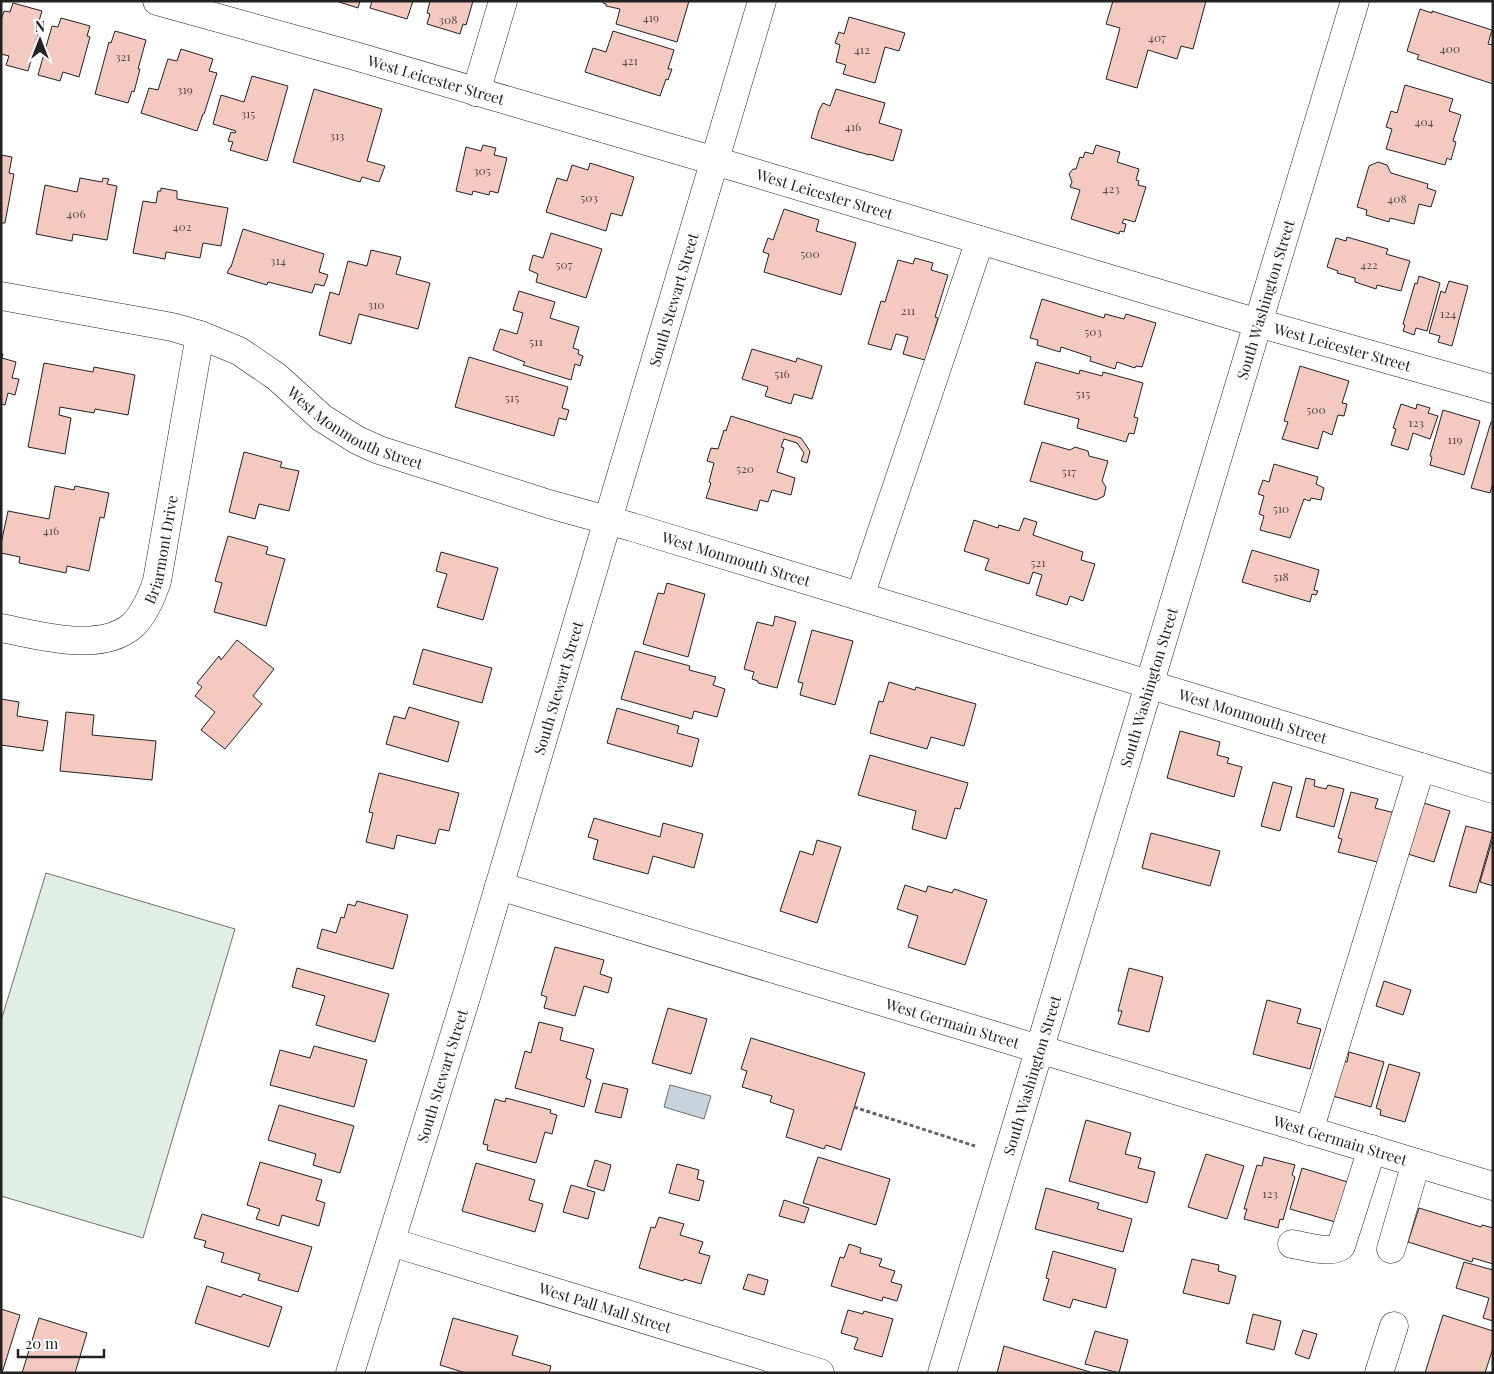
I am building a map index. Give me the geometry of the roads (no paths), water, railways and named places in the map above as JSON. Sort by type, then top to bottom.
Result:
[{"type":"street","name":"West Leicester Street","points":[[157,1],[355,56],[1258,323],[1493,389]]},
{"type":"street","points":[[476,92],[504,1]]},
{"type":"street","name":"South Stewart Street","points":[[350,1373],[499,886],[762,1]]},
{"type":"street","name":"South Washington Street","points":[[942,1373],[1356,1]]},
{"type":"street","points":[[860,596],[980,240]]},
{"type":"street","name":"West Monmouth Street","points":[[1,296],[172,327],[200,335],[239,351],[277,377],[322,418],[357,440],[380,450],[550,504],[860,596],[1493,789]]},
{"type":"street","name":"Briarmont Drive","points":[[1,628],[71,641],[91,641],[115,635],[132,625],[150,600],[157,581],[200,335]]},
{"type":"street","points":[[1309,1131],[1422,767]]},
{"type":"street","name":"West Germain Street","points":[[499,886],[1493,1186]]},
{"type":"street","points":[[1292,1244],[1329,1250],[1337,1249],[1341,1246],[1372,1149]]},
{"type":"street","points":[[1391,1249],[1416,1163]]},
{"type":"street","name":"West Pall Mall Street","points":[[391,1242],[820,1373]]},
{"type":"street","points":[[1379,1373],[1394,1326]]}]
